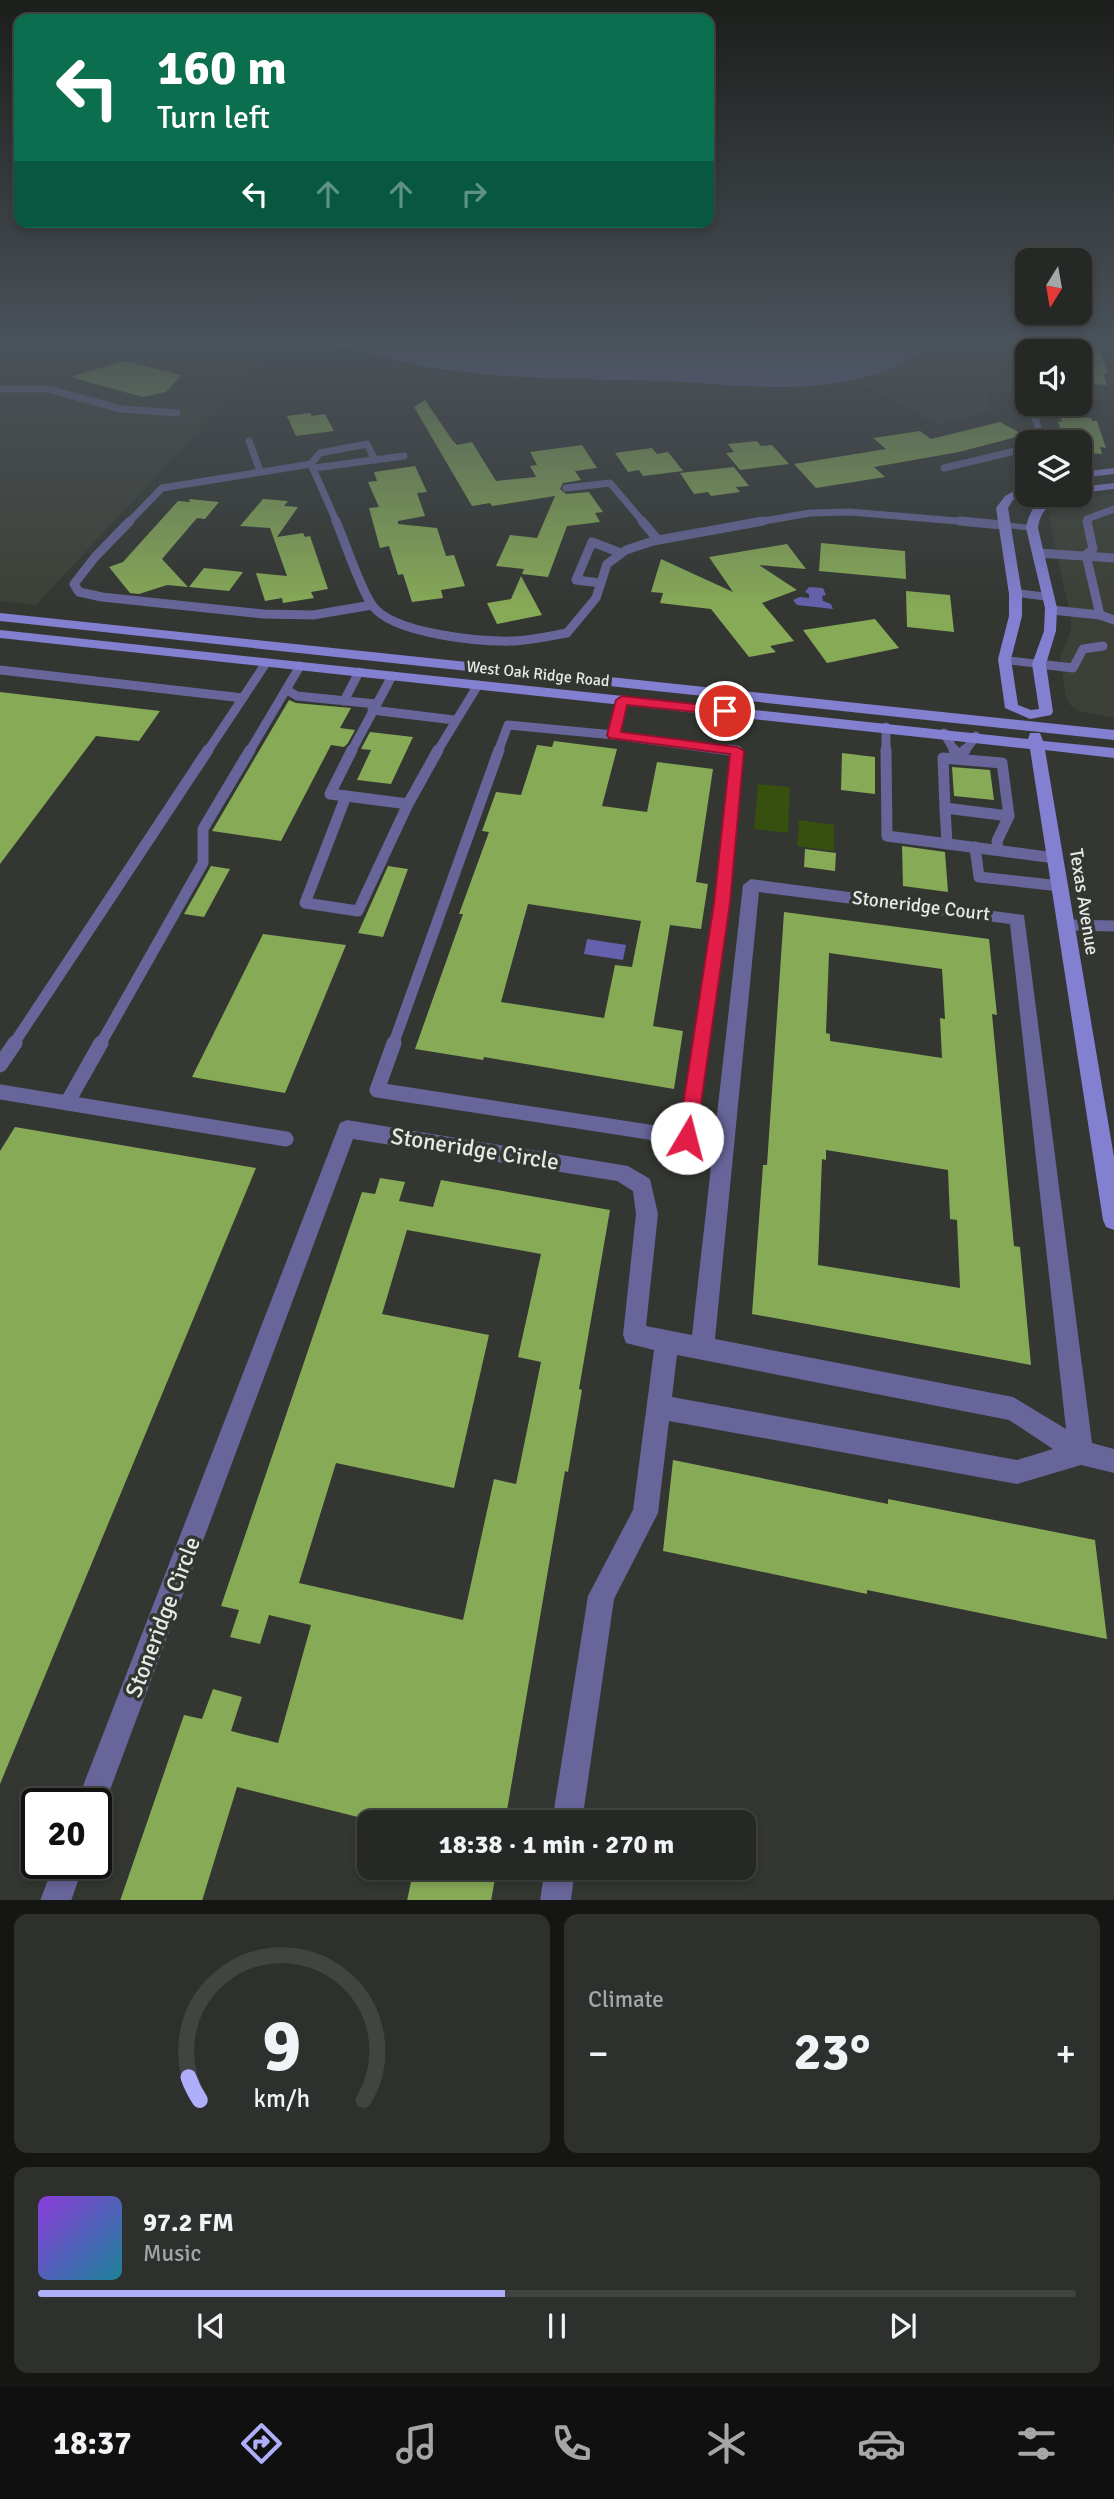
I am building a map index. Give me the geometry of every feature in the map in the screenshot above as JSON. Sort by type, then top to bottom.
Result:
[{"type":"street","points":[[1092,474],[1114,471]]},
{"type":"street","points":[[1092,489],[1114,486]]},
{"type":"street","points":[[1015,494],[1002,508],[1002,525],[1015,593],[1015,621],[1006,645],[1004,660],[1012,708],[1033,728],[1046,712],[1038,664],[1050,631],[1050,603],[1032,528],[1033,514],[1037,507]]},
{"type":"street","points":[[1002,525],[1032,528]]},
{"type":"street","points":[[1015,593],[1050,603]]},
{"type":"street","name":"West Oak Ridge Road","points":[[3,621],[1114,735]]},
{"type":"street","name":"West Oak Ridge Road","points":[[0,634],[976,736],[1033,728],[1114,753]]},
{"type":"street","points":[[266,663],[274,655],[330,659],[353,655]]},
{"type":"street","points":[[1004,660],[1038,664]]},
{"type":"street","points":[[622,700],[625,695],[633,692],[729,702],[751,697]]},
{"type":"street","name":"Texas Avenue","points":[[1033,728],[1114,1220]]},
{"type":"street","name":"Stoneridge Court","points":[[702,1349],[751,885],[1018,919],[1081,1454]]},
{"type":"street","name":"Stoneridge Circle","points":[[97,1788],[347,1129],[621,1172],[643,1186],[647,1214],[634,1335],[667,1342]]},
{"type":"street","points":[[569,1810],[601,1596],[645,1513],[667,1342],[1013,1409],[1081,1454],[1114,1461]]},
{"type":"street","points":[[660,1407],[1017,1472],[1081,1454]]},
{"type":"street","points":[[55,1900],[63,1879]]},
{"type":"street","points":[[555,1900],[558,1880]]},
{"type":"lane","points":[[249,441],[260,471]]},
{"type":"lane","points":[[312,466],[320,453],[367,444],[374,460]]},
{"type":"lane","points":[[944,468],[1015,452]]},
{"type":"lane","points":[[372,605],[313,615],[263,614],[102,597],[79,592],[75,584],[79,576],[162,488],[260,471],[404,456]]},
{"type":"lane","points":[[312,466],[372,605],[386,619],[404,626],[477,639],[515,641],[567,633],[596,598],[607,564],[621,553],[657,540],[745,523],[837,512],[1002,525]]},
{"type":"lane","points":[[565,488],[610,483],[657,540]]},
{"type":"lane","points":[[1086,555],[1093,549],[1087,519],[1114,511]]},
{"type":"lane","points":[[601,583],[576,580],[593,542],[621,553]]},
{"type":"lane","points":[[1038,553],[1114,558]]},
{"type":"lane","points":[[1086,555],[1100,615]]},
{"type":"lane","points":[[1050,603],[1114,620]]},
{"type":"lane","points":[[1100,615],[1114,612]]},
{"type":"lane","points":[[1038,664],[1073,668],[1083,649],[1103,646]]},
{"type":"lane","points":[[0,1065],[266,663]]},
{"type":"lane","points":[[67,1103],[202,863],[203,829],[300,666]]},
{"type":"lane","points":[[0,670],[243,698]]},
{"type":"lane","points":[[345,701],[359,672]]},
{"type":"lane","points":[[392,676],[330,794],[408,804]]},
{"type":"lane","points":[[346,796],[305,903],[358,911],[408,804],[454,720],[478,685]]},
{"type":"lane","points":[[287,690],[297,696],[345,701],[454,720]]},
{"type":"lane","points":[[614,735],[622,700]]},
{"type":"lane","points":[[508,725],[614,735],[737,751],[722,903],[687,1138],[377,1090],[508,725]]},
{"type":"lane","points":[[886,727],[887,836],[1055,858]]},
{"type":"lane","points":[[944,733],[959,758]]},
{"type":"lane","points":[[959,758],[976,736]]},
{"type":"lane","points":[[947,844],[943,758],[1002,763],[1009,816],[997,841],[998,850]]},
{"type":"lane","points":[[945,808],[1009,816]]},
{"type":"lane","points":[[975,847],[979,877],[1060,886]]},
{"type":"lane","points":[[1066,925],[1114,926]]},
{"type":"lane","points":[[0,1092],[286,1139]]},
{"type":"shaded area","points":[[0,433],[196,433],[36,605],[0,601]]},
{"type":"shaded area","points":[[1114,493],[1114,718],[1079,711],[1071,706],[1066,698],[1060,657],[1071,630],[1071,620],[1049,518],[1060,507],[1092,507],[1092,497]]},
{"type":"shaded area","points":[[809,587],[823,588],[826,595],[822,596],[823,601],[831,604],[833,609],[797,605],[793,600],[800,597],[809,598],[809,594],[805,592]]},
{"type":"shaded area","points":[[587,939],[626,945],[623,960],[584,954]]},
{"type":"green space","points":[[758,784],[790,787],[788,833],[754,829]]},
{"type":"green space","points":[[799,820],[834,825],[834,851],[797,846]]},
{"type":"building","points":[[294,433],[321,433],[296,436]]},
{"type":"building","points":[[429,433],[447,433],[457,445],[472,442],[496,481],[536,477],[530,466],[537,465],[530,452],[582,445],[597,468],[575,471],[581,480],[563,483],[560,489],[566,494],[589,492],[603,512],[595,513],[600,522],[567,526],[548,577],[522,574],[524,569],[496,566],[510,535],[537,538],[555,496],[492,506],[490,503],[472,506]]},
{"type":"building","points":[[922,433],[931,439],[957,433],[1015,433],[1015,437],[959,452],[874,467],[885,477],[816,488],[794,464],[886,449],[873,438]]},
{"type":"building","points":[[1092,433],[1101,433],[1106,448],[1100,447],[1102,454],[1092,453]]},
{"type":"building","points":[[757,441],[761,446],[772,445],[789,464],[740,470],[726,453],[734,452],[728,444]]},
{"type":"building","points":[[652,448],[657,454],[668,452],[683,471],[643,476],[639,470],[628,472],[615,453]]},
{"type":"building","points":[[415,466],[427,492],[417,493],[425,516],[398,521],[398,524],[437,528],[446,556],[454,555],[465,586],[441,590],[443,598],[412,602],[403,574],[398,575],[389,546],[380,548],[369,508],[379,507],[368,482],[377,481],[374,472]]},
{"type":"building","points":[[734,467],[749,486],[736,487],[740,492],[711,496],[708,492],[694,494],[680,473]]},
{"type":"building","points":[[189,499],[219,502],[205,519],[197,518],[162,559],[188,587],[167,585],[139,594],[130,593],[109,567],[123,562],[178,501],[190,502]]},
{"type":"building","points":[[263,499],[288,501],[284,506],[298,507],[277,537],[303,533],[305,537],[310,536],[328,589],[311,592],[314,598],[283,603],[282,598],[265,601],[256,573],[287,576],[270,528],[240,526]]},
{"type":"building","points":[[821,543],[905,551],[906,579],[819,571]]},
{"type":"building","points":[[787,544],[806,569],[759,565],[797,590],[762,603],[794,641],[770,646],[776,652],[749,657],[711,609],[660,603],[663,593],[651,592],[661,559],[733,592],[709,557]]},
{"type":"building","points":[[204,568],[243,572],[229,591],[189,587]]},
{"type":"building","points":[[521,576],[542,615],[497,624],[487,603],[511,599]]},
{"type":"building","points":[[906,591],[950,595],[954,632],[907,627]]},
{"type":"building","points":[[875,619],[899,648],[827,663],[803,630]]},
{"type":"building","points":[[0,692],[160,711],[139,741],[96,736],[0,864]]},
{"type":"building","points":[[289,700],[351,708],[340,728],[355,730],[348,743],[344,747],[331,745],[281,841],[212,831]]},
{"type":"building","points":[[370,732],[413,737],[391,784],[357,780],[371,750],[361,749]]},
{"type":"building","points":[[554,741],[617,749],[602,806],[647,812],[657,762],[713,769],[696,882],[708,884],[701,929],[670,925],[653,1026],[683,1031],[674,1089],[484,1057],[483,1060],[415,1049],[489,832],[482,831],[496,792],[521,795],[537,745],[552,747]],"holes":[[[528,904],[641,921],[632,967],[615,965],[604,1018],[501,1002]]]},
{"type":"building","points":[[842,753],[875,757],[875,794],[841,790]]},
{"type":"building","points":[[952,767],[990,770],[994,800],[954,796]]},
{"type":"building","points":[[902,846],[945,852],[948,892],[903,886]]},
{"type":"building","points":[[805,849],[836,853],[835,871],[804,867]]},
{"type":"building","points":[[211,866],[230,869],[204,917],[184,914]]},
{"type":"building","points":[[388,866],[408,869],[383,937],[358,933]]},
{"type":"building","points":[[784,912],[989,939],[997,1015],[992,1014],[1014,1246],[1020,1247],[1031,1365],[752,1314],[763,1165],[767,1165]],"holes":[[[829,953],[942,969],[945,1019],[940,1018],[942,1058],[830,1041],[830,1034],[826,1033]],[[826,1150],[948,1170],[950,1219],[957,1220],[960,1288],[818,1265],[822,1159],[826,1160]]]},
{"type":"building","points":[[263,934],[346,945],[285,1093],[192,1077]]},
{"type":"building","points":[[15,1127],[256,1168],[0,1784],[0,1151]]},
{"type":"building","points":[[380,1178],[405,1182],[399,1201],[433,1207],[441,1180],[610,1210],[579,1389],[582,1390],[568,1472],[565,1471],[507,1810],[357,1810],[357,1817],[237,1787],[202,1900],[120,1900],[184,1715],[202,1719],[213,1689],[242,1697],[231,1731],[278,1743],[311,1625],[269,1615],[260,1644],[230,1637],[239,1610],[221,1606],[362,1192],[375,1194]],"holes":[[[407,1230],[541,1254],[518,1357],[541,1362],[516,1484],[494,1479],[463,1620],[299,1583],[336,1463],[454,1488],[489,1335],[382,1314]]]},
{"type":"building","points":[[673,1460],[888,1504],[888,1499],[1095,1540],[1107,1639],[867,1590],[867,1594],[663,1551]]},
{"type":"building","points":[[411,1880],[495,1880],[491,1900],[407,1900]]},
{"type":"route","points":[[687,1138],[722,903],[737,751],[614,735],[622,700],[725,711]]}]
